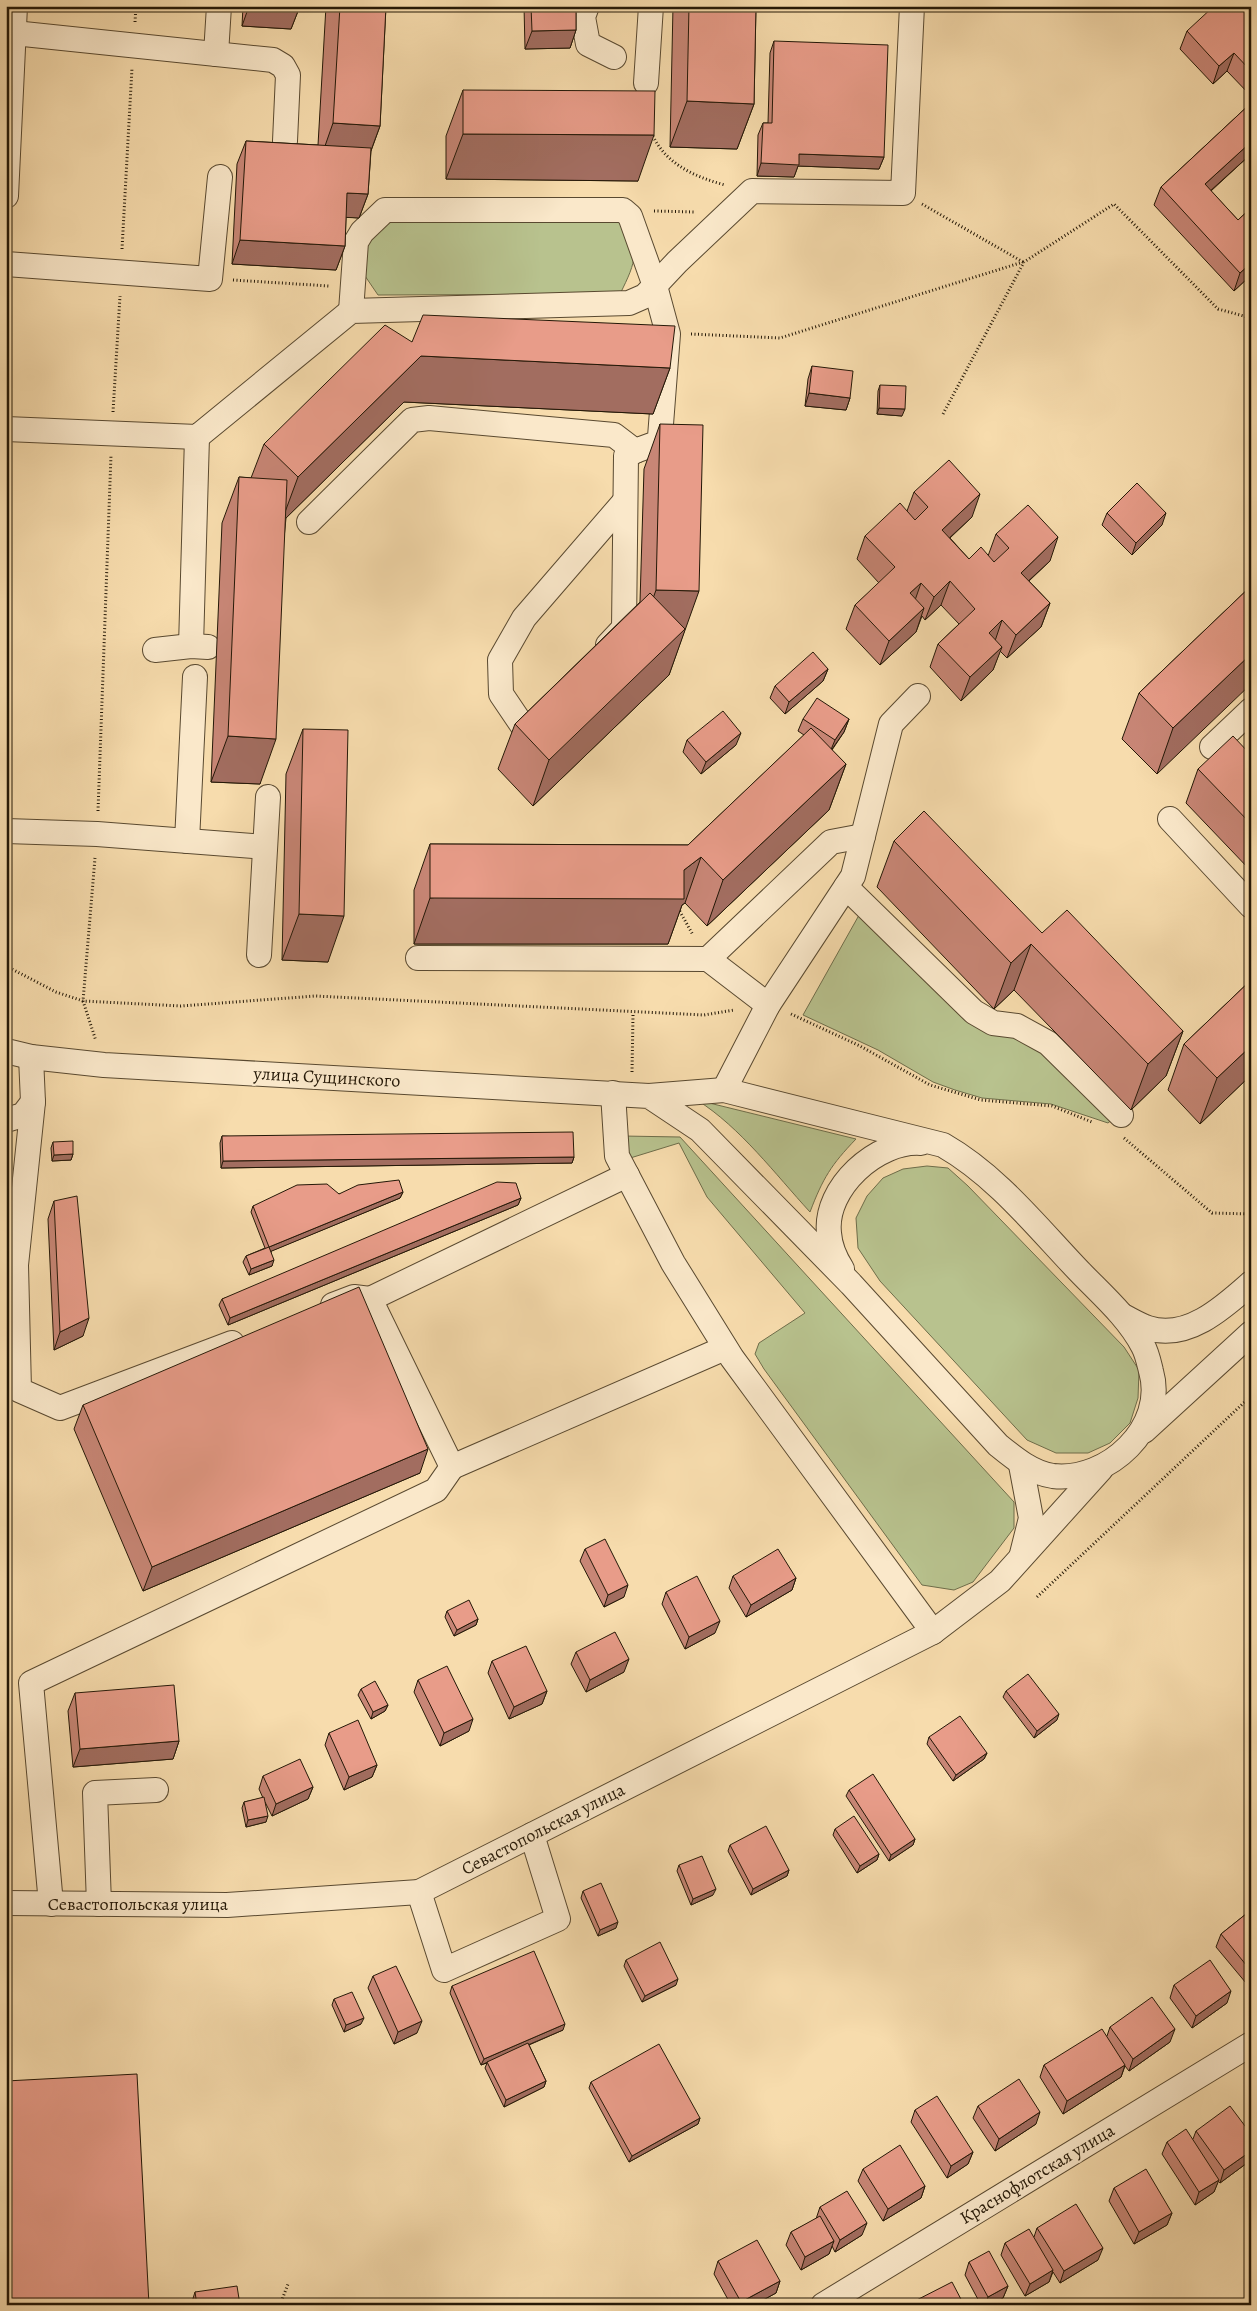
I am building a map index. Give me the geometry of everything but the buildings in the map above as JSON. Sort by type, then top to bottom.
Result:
[{"type":"street","points":[[6,196],[15,6]]},
{"type":"street","points":[[216,54],[219,6]]},
{"type":"street","points":[[586,6],[584,16],[588,44],[614,57]]},
{"type":"street","points":[[646,83],[651,6]]},
{"type":"street","points":[[6,429],[197,437],[352,299],[629,303],[645,296],[656,286],[666,273],[752,191],[904,193],[912,6]]},
{"type":"street","points":[[14,34],[273,60],[283,66],[288,75],[284,141]]},
{"type":"street","points":[[6,264],[210,279],[220,177]]},
{"type":"street","points":[[352,299],[356,242],[362,232],[385,210],[623,210],[632,220],[656,286],[668,334],[660,437],[657,443],[634,451],[626,456],[624,628],[590,662]]},
{"type":"street","points":[[309,522],[412,420],[429,418],[614,435],[634,451]]},
{"type":"street","points":[[155,650],[199,646],[197,437]]},
{"type":"street","points":[[524,728],[501,694],[500,660],[524,618],[625,501]]},
{"type":"street","points":[[187,841],[195,677]]},
{"type":"street","points":[[724,1090],[768,1004],[853,876],[891,724],[918,696]]},
{"type":"street","points":[[1212,747],[1251,710]]},
{"type":"street","points":[[259,955],[268,797]]},
{"type":"street","points":[[1170,819],[1251,906]]},
{"type":"street","points":[[6,831],[97,834],[265,847]]},
{"type":"street","points":[[708,959],[831,842],[863,836]]},
{"type":"street","points":[[846,887],[974,1012],[993,1023],[1016,1026],[1048,1043],[1122,1126]]},
{"type":"street","points":[[418,958],[708,959],[768,1004]]},
{"type":"street","name":"улица Сущинского","points":[[6,1051],[104,1066],[649,1096],[724,1090],[943,1145]]},
{"type":"street","points":[[31,1056],[33,1102],[16,1264],[19,1390],[60,1408],[253,1335]]},
{"type":"street","points":[[612,1093],[617,1156],[673,1263],[725,1348],[933,1632]]},
{"type":"street","points":[[649,1096],[700,1130],[851,1284],[998,1445],[1021,1464],[1052,1476],[1078,1476],[1101,1469],[1120,1455],[1251,1334]]},
{"type":"street","points":[[6,1120],[23,1115],[33,1102]]},
{"type":"street","points":[[851,1284],[834,1256],[828,1232],[833,1205],[846,1181],[864,1162],[888,1149],[917,1143],[943,1145],[967,1159],[993,1180],[1122,1316],[1143,1346],[1152,1372],[1154,1396],[1148,1418],[1136,1439]]},
{"type":"street","points":[[308,1314],[354,1297],[370,1299],[627,1175]]},
{"type":"street","points":[[1122,1316],[1150,1328],[1176,1331],[1204,1320],[1251,1283]]},
{"type":"street","points":[[370,1299],[452,1467]]},
{"type":"street","points":[[51,1904],[31,1683],[436,1490],[452,1467],[725,1348]]},
{"type":"street","points":[[1020,1558],[1031,1518],[1021,1464]]},
{"type":"street","name":"Севастопольская улица","points":[[6,1904],[227,1905],[419,1892],[933,1632],[1000,1581],[1101,1469]]},
{"type":"street","points":[[99,1904],[95,1793],[156,1790]]},
{"type":"street","points":[[419,1892],[444,1970],[558,1919],[532,1835]]},
{"type":"street","name":"Краснофлотская улица","points":[[823,2305],[1251,2044]]},
{"type":"path","points":[[104,1066],[82,1001],[97,834],[112,433],[136,6]]},
{"type":"path","points":[[652,134],[660,151],[698,178],[752,191]]},
{"type":"path","points":[[904,193],[1024,262]]},
{"type":"path","points":[[668,334],[780,338],[1024,262],[1114,204],[1218,309],[1251,318]]},
{"type":"path","points":[[623,210],[728,213]]},
{"type":"path","points":[[943,414],[1024,262]]},
{"type":"path","points":[[210,279],[352,299]]},
{"type":"path","points":[[6,966],[56,992],[82,1001],[181,1006],[315,996],[704,1014],[768,1004],[860,1046],[930,1085],[981,1100],[1052,1106],[1097,1124]]},
{"type":"path","points":[[1122,1126],[1212,1213],[1251,1214]]},
{"type":"path","points":[[1038,1596],[1251,1396]]},
{"type":"path","points":[[280,2305],[288,2284]]},
{"type":"green space","points":[[388,215],[622,215],[632,237],[634,246],[633,263],[620,294],[378,295],[363,273],[365,242]]},
{"type":"green space","points":[[863,908],[883,929],[1017,1030],[1114,1118],[1108,1123],[1051,1104],[982,1098],[955,1090],[933,1082],[878,1050],[803,1015]]},
{"type":"green space","points":[[697,1100],[856,1139],[828,1172],[810,1212],[743,1138],[713,1111]]},
{"type":"green space","points":[[623,1136],[680,1137],[1014,1502],[1014,1528],[973,1582],[954,1590],[922,1585],[755,1354],[759,1343],[805,1313],[707,1197],[679,1143],[627,1159]]},
{"type":"green space","points":[[927,1166],[948,1168],[968,1186],[1124,1347],[1139,1370],[1138,1398],[1130,1423],[1110,1443],[1088,1453],[1056,1453],[1027,1440],[880,1281],[858,1248],[856,1218],[867,1196],[883,1178],[903,1169]]}]
